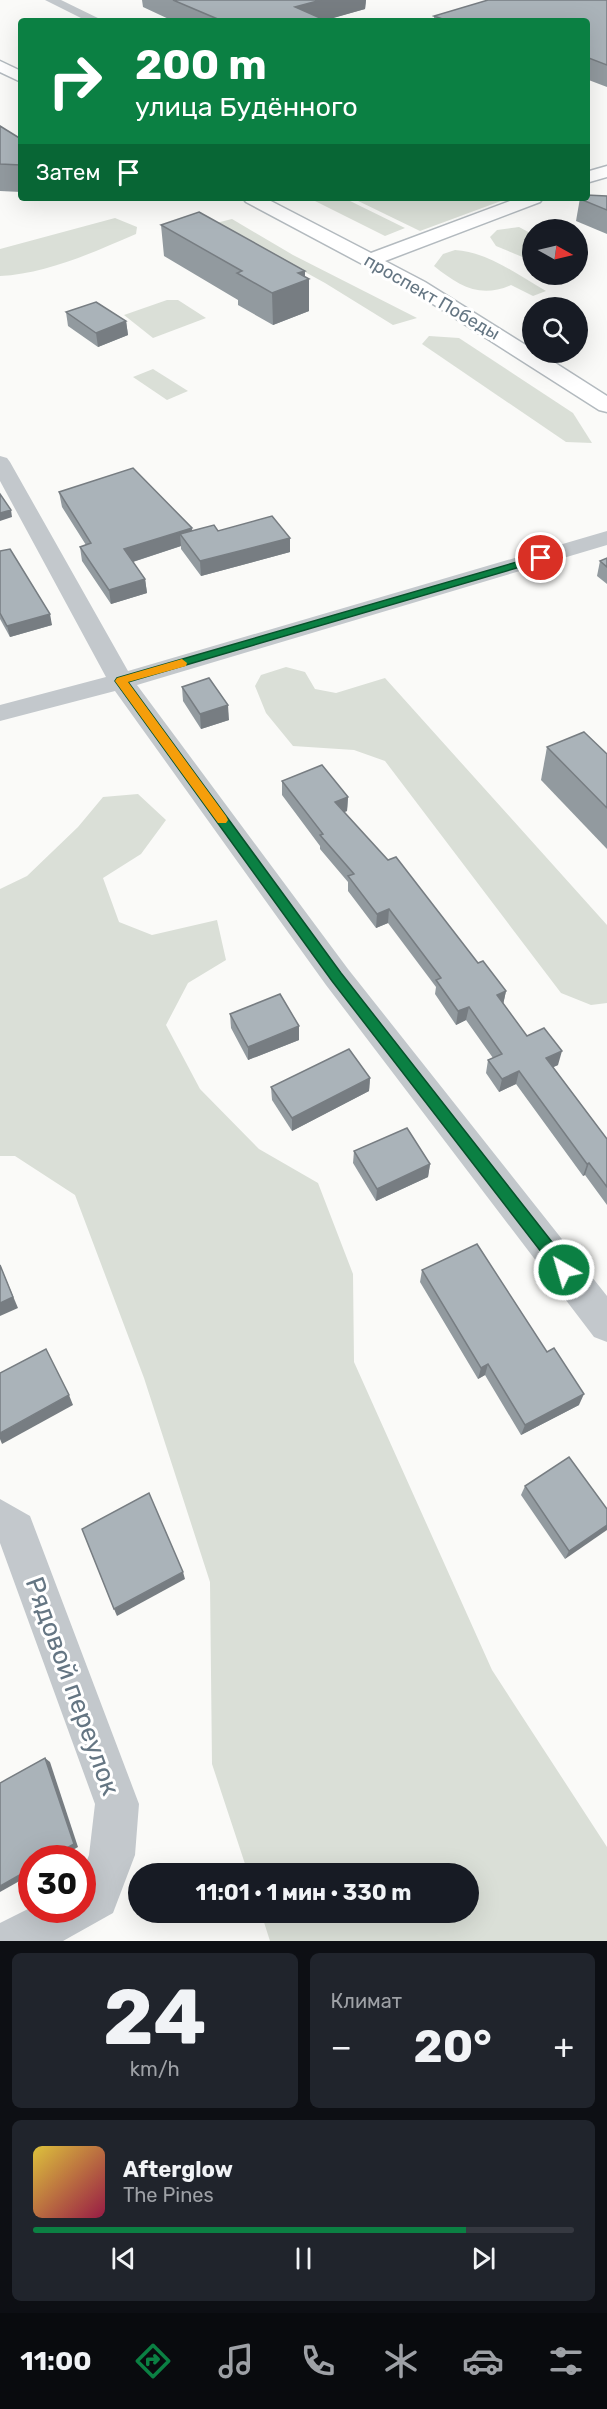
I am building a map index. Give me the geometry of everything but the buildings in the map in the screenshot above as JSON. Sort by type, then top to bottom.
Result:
[{"type":"main road","points":[[0,66],[18,75]]},
{"type":"main road","points":[[590,177],[607,171]]},
{"type":"main road","name":"проспект Победы","points":[[258,201],[418,286],[607,405]]},
{"type":"main road","points":[[370,260],[526,201]]},
{"type":"street","points":[[51,0],[91,18]]},
{"type":"street","points":[[0,462],[121,681],[337,977],[607,1325]]},
{"type":"street","points":[[0,713],[121,681],[607,538]]},
{"type":"street","name":"Рядовой переулок","points":[[0,1519],[16,1530],[117,1804],[112,1856],[96,1883]]},
{"type":"street","points":[[15,1941],[49,1923]]},
{"type":"shaded area","points":[[315,201],[350,201],[405,228],[385,236]]},
{"type":"shaded area","points":[[358,201],[501,201],[420,231]]},
{"type":"shaded area","points":[[115,218],[137,227],[136,234],[52,267],[0,276],[0,249]]},
{"type":"shaded area","points":[[232,219],[293,255],[417,318],[393,325],[325,283],[216,223]]},
{"type":"shaded area","points":[[522,229],[522,257],[496,246],[490,237],[497,230]]},
{"type":"shaded area","points":[[455,250],[479,255],[522,277],[522,285],[536,285],[546,291],[533,296],[511,285],[489,291],[470,288],[434,266],[443,254]]},
{"type":"shaded area","points":[[167,300],[178,300],[206,318],[153,338],[124,315]]},
{"type":"shaded area","points":[[429,336],[459,338],[573,413],[592,443],[566,442],[422,344]]},
{"type":"shaded area","points":[[153,369],[188,391],[167,400],[133,377]]},
{"type":"shaded area","points":[[286,667],[305,672],[315,689],[336,693],[385,678],[607,925],[607,1003],[591,1005],[561,993],[385,761],[354,750],[293,746],[266,713],[255,686],[261,675]]},
{"type":"shaded area","points":[[138,794],[166,820],[141,854],[103,878],[119,922],[152,935],[217,920],[226,960],[188,983],[166,1025],[200,1089],[259,1149],[318,1183],[353,1274],[354,1362],[492,1670],[607,1847],[607,1941],[270,1941],[264,1923],[479,1923],[479,1863],[245,1863],[212,1764],[210,1582],[144,1378],[75,1195],[15,1156],[0,1156],[0,889],[27,876],[78,827],[103,797]]},
{"type":"slow traffic","points":[[182,663],[121,681],[222,820]]},
{"type":"route","points":[[541,558],[121,681],[337,977],[564,1270]]}]
